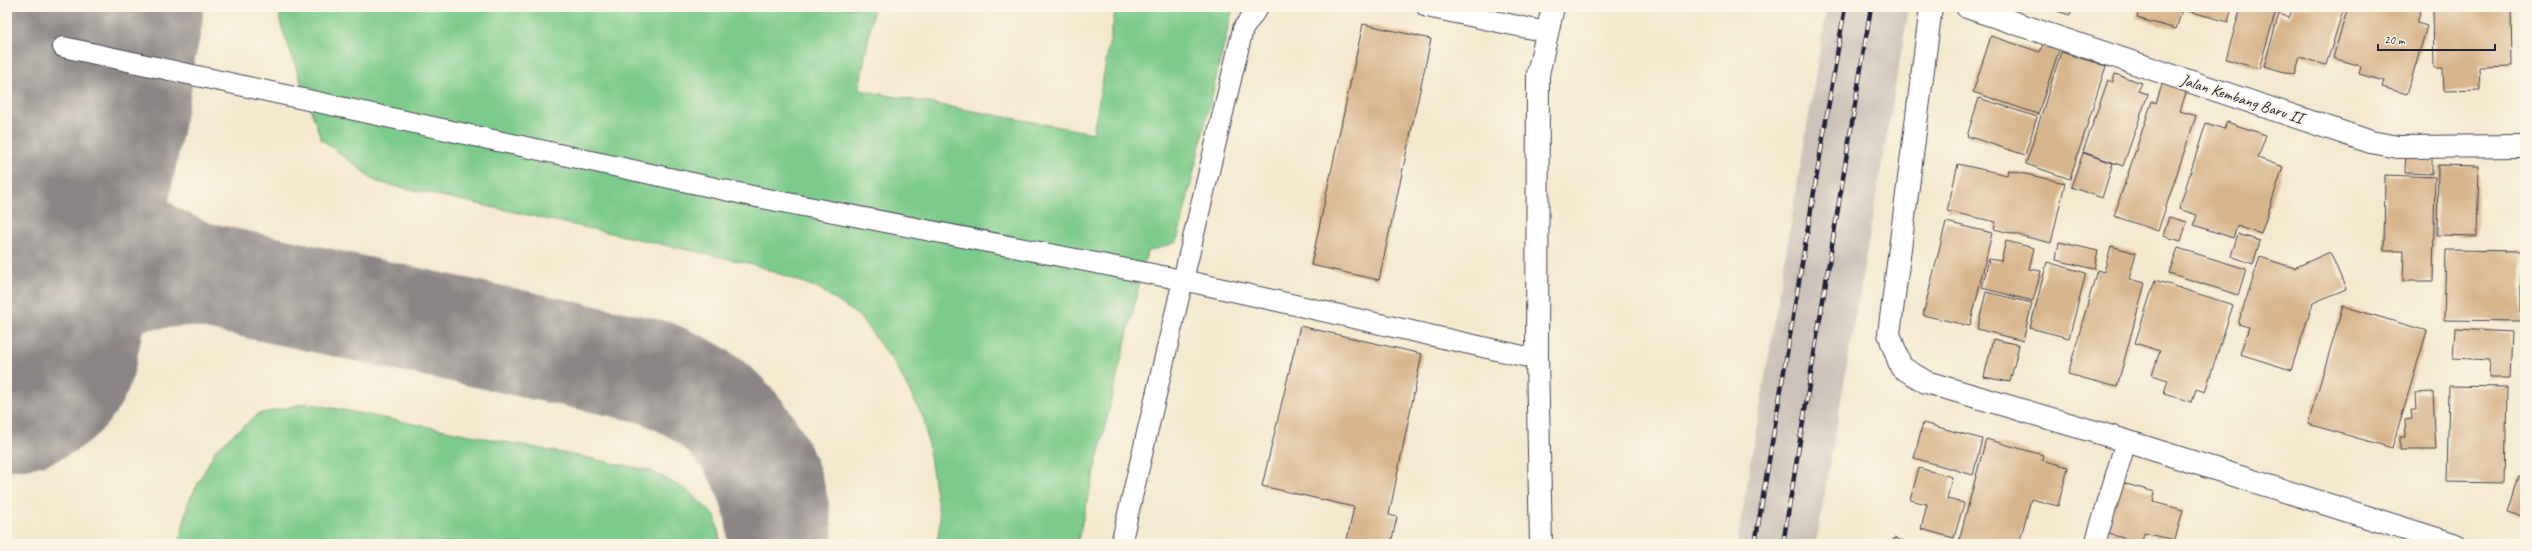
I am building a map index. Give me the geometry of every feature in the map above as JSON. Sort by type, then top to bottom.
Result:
[{"type":"street","points":[[1541,544],[1538,359],[1538,74],[1552,7]]},
{"type":"street","points":[[1931,7],[1889,334],[1901,367],[1926,382],[2126,441],[2453,544]]},
{"type":"street","name":"Jalan Kembang Baru II","points":[[1966,7],[2372,142],[2398,147],[2525,146]]},
{"type":"lane","points":[[1121,544],[1243,29],[1258,7]]},
{"type":"lane","points":[[1427,7],[1547,32]]},
{"type":"lane","points":[[63,48],[757,197],[1183,280],[1538,359]]},
{"type":"lane","points":[[2095,544],[2126,441]]},
{"type":"shaded area","points":[[1827,7],[1909,7],[1816,544],[1737,544]]},
{"type":"green space","points":[[278,7],[874,7],[859,90],[1093,133],[1116,7],[1233,7],[1177,242],[1147,252],[1077,544],[937,544],[940,520],[924,419],[895,364],[859,316],[818,288],[752,264],[377,182],[321,139],[281,25]]},
{"type":"green space","points":[[307,403],[649,470],[687,490],[715,516],[721,544],[179,544],[188,503],[216,449],[258,414]]},
{"type":"building","points":[[2043,7],[2072,7],[2070,15]]},
{"type":"building","points":[[2128,7],[2183,7],[2176,29],[2137,18],[2139,11]]},
{"type":"building","points":[[2186,7],[2232,7],[2228,22],[2185,10]]},
{"type":"building","points":[[2241,7],[2277,7],[2259,69],[2226,59]]},
{"type":"building","points":[[2293,7],[2344,7],[2326,65],[2300,57],[2295,75],[2264,66],[2279,14],[2289,18]]},
{"type":"building","points":[[2348,7],[2422,7],[2417,23],[2427,26],[2407,94],[2382,87],[2384,81],[2359,74],[2361,66],[2333,58]]},
{"type":"building","points":[[2433,7],[2511,7],[2512,66],[2479,67],[2480,90],[2444,91],[2443,68],[2434,68]]},
{"type":"building","points":[[1363,24],[1431,39],[1379,280],[1311,265]]},
{"type":"building","points":[[1991,36],[2040,52],[2044,41],[2060,47],[2038,114],[1973,92]]},
{"type":"building","points":[[2061,52],[2106,66],[2070,179],[2026,164]]},
{"type":"building","points":[[2115,74],[2142,83],[2138,91],[2148,94],[2123,166],[2083,152],[2108,80],[2113,82]]},
{"type":"building","points":[[2164,79],[2188,87],[2180,111],[2196,116],[2158,231],[2114,216],[2152,101],[2156,103]]},
{"type":"building","points":[[1979,98],[2037,117],[2025,155],[1967,136]]},
{"type":"building","points":[[2227,122],[2266,135],[2258,158],[2283,167],[2261,234],[2237,226],[2233,238],[2194,225],[2197,215],[2179,209],[2206,123],[2224,129]]},
{"type":"building","points":[[2406,151],[2432,152],[2432,174],[2405,173]]},
{"type":"building","points":[[2083,153],[2113,163],[2102,198],[2071,187]]},
{"type":"building","points":[[1958,164],[2007,175],[2008,170],[2065,183],[2051,243],[1994,229],[1996,222],[1947,211]]},
{"type":"building","points":[[2438,165],[2479,166],[2477,236],[2437,235]]},
{"type":"building","points":[[2385,175],[2435,177],[2433,281],[2403,281],[2404,251],[2384,251]]},
{"type":"building","points":[[2169,217],[2187,222],[2181,241],[2163,236]]},
{"type":"building","points":[[1946,222],[1992,233],[1970,326],[1923,315]]},
{"type":"building","points":[[2238,234],[2260,241],[2253,264],[2231,256]]},
{"type":"building","points":[[2006,241],[2034,248],[2029,269],[2041,271],[2033,301],[1982,288],[1989,259],[2001,261]]},
{"type":"building","points":[[2059,242],[2098,251],[2094,269],[2056,260]]},
{"type":"building","points":[[2111,246],[2136,253],[2129,279],[2145,283],[2117,387],[2068,374],[2097,270],[2104,272]]},
{"type":"building","points":[[2178,248],[2246,269],[2238,295],[2169,273]]},
{"type":"building","points":[[2446,250],[2521,251],[2521,321],[2444,320]]},
{"type":"building","points":[[2330,252],[2346,289],[2313,303],[2291,370],[2240,354],[2249,327],[2238,324],[2260,257],[2294,268]]},
{"type":"building","points":[[2047,262],[2086,273],[2069,338],[2030,328]]},
{"type":"building","points":[[2155,280],[2233,305],[2205,392],[2196,389],[2192,402],[2164,393],[2168,380],[2152,375],[2160,351],[2135,343]]},
{"type":"building","points":[[1986,292],[2032,303],[2023,341],[1977,329]]},
{"type":"building","points":[[2343,306],[2427,331],[2392,448],[2308,424]]},
{"type":"building","points":[[1300,326],[1422,354],[1389,515],[1397,517],[1391,544],[1346,544],[1354,507],[1262,486]]},
{"type":"building","points":[[2455,329],[2512,332],[2510,378],[2489,378],[2490,360],[2453,358]]},
{"type":"building","points":[[1993,339],[2019,345],[2010,382],[1984,377]]},
{"type":"building","points":[[2449,386],[2507,387],[2505,483],[2447,482]]},
{"type":"building","points":[[2433,392],[2436,450],[2400,450],[2400,437],[2406,437],[2405,420],[2412,419],[2411,410],[2416,410],[2415,393]]},
{"type":"building","points":[[1923,423],[1982,439],[1973,475],[1914,458]]},
{"type":"building","points":[[1986,439],[2043,455],[2042,460],[2068,467],[2058,506],[2031,499],[2019,544],[1958,544]]},
{"type":"building","points":[[1919,468],[1952,477],[1947,499],[1964,503],[1954,538],[1921,529],[1927,504],[1910,500]]},
{"type":"building","points":[[2519,476],[2525,478],[2525,517],[2508,512]]},
{"type":"building","points":[[2119,482],[2155,492],[2153,502],[2183,510],[2175,540],[2144,533],[2142,543],[2105,533]]},
{"type":"building","points":[[1894,538],[1912,544],[1892,544]]},
{"type":"building","points":[[2158,539],[2174,543],[2174,544],[2157,544]]},
{"type":"taxiway","points":[[62,67],[62,128],[83,183],[115,225],[151,254],[194,273]]},
{"type":"taxiway","points":[[7,386],[26,355],[53,318],[85,295],[135,278],[194,273],[654,372],[673,380],[697,393],[720,410],[735,425],[748,443],[759,461],[775,501],[779,523],[780,544]]},
{"type":"runway","points":[[7,339],[62,67],[63,47],[72,7]]},
{"type":"railway","points":[[1755,544],[1845,7]]},
{"type":"railway","points":[[1783,544],[1871,7]]}]
